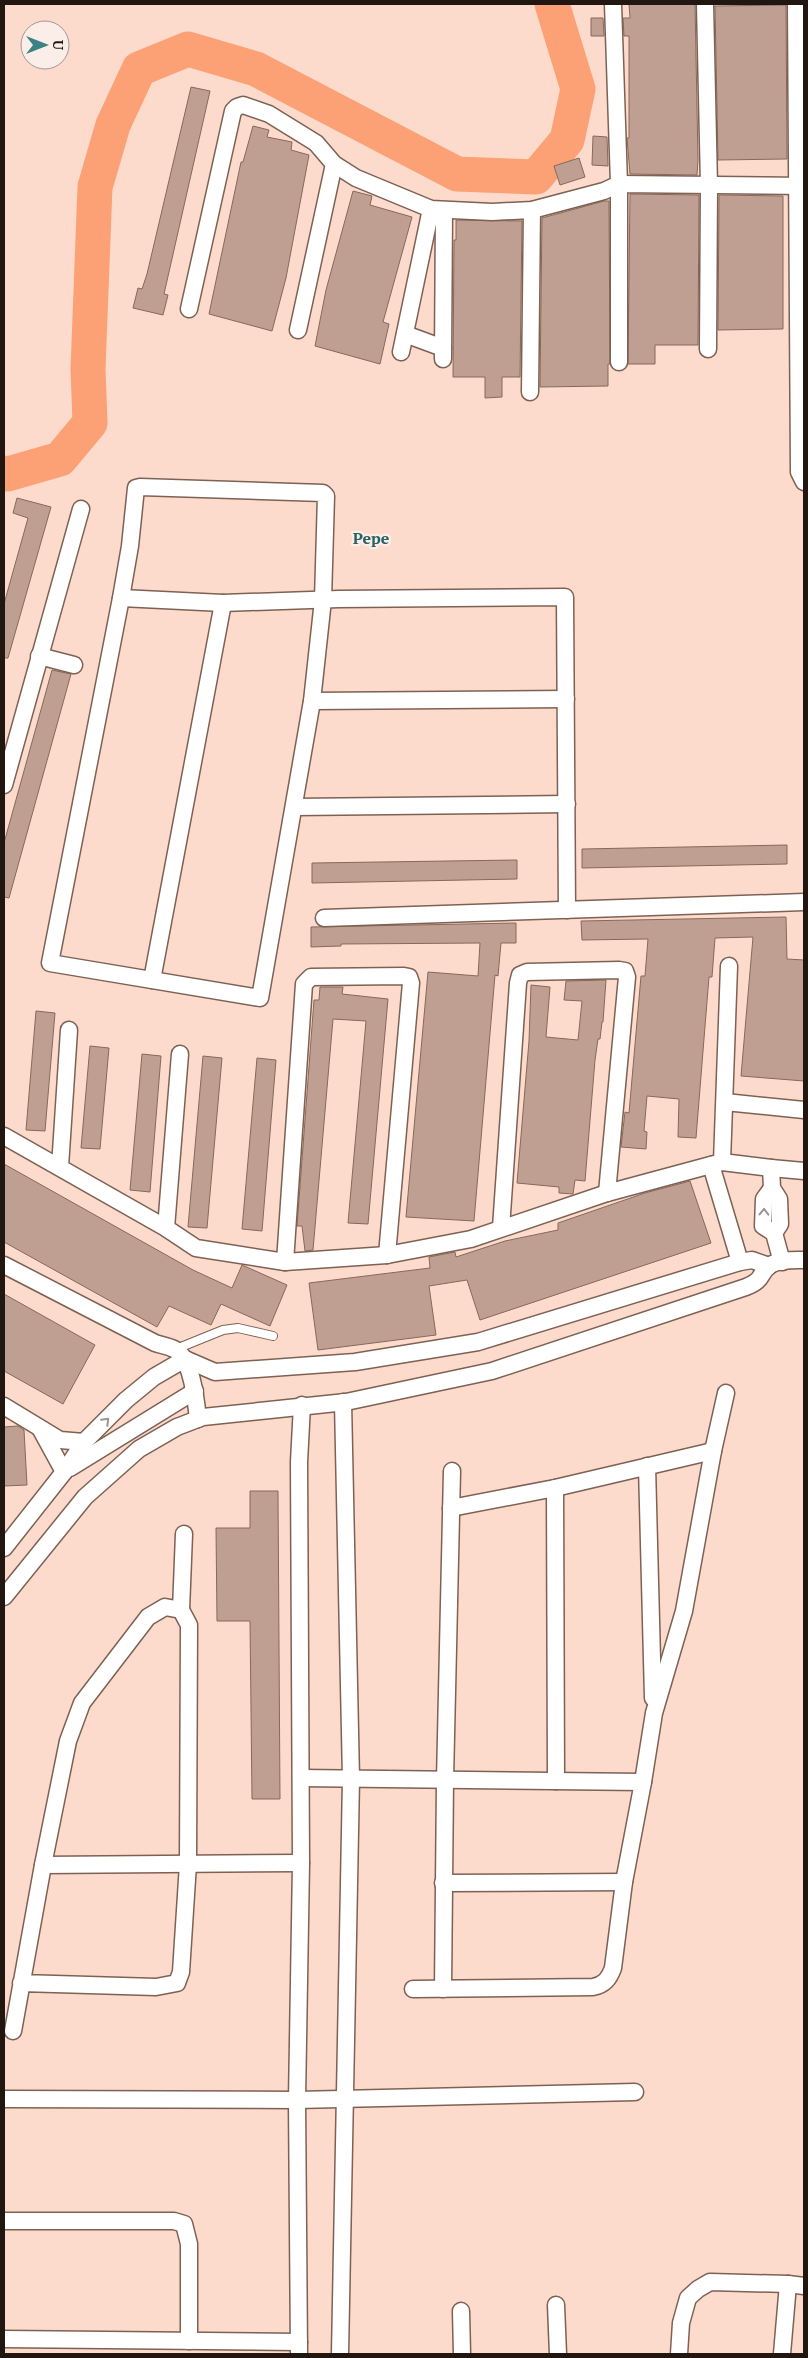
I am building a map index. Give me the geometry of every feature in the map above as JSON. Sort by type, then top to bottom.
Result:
[{"type":"street","points":[[613,4],[619,184],[619,362]]},
{"type":"street","points":[[705,4],[709,186],[708,349]]},
{"type":"street","points":[[796,4],[801,186],[799,472],[804,482]]},
{"type":"street","points":[[189,308],[233,111],[236,107],[243,106],[269,114],[316,143],[334,164],[356,178],[438,210],[532,210],[604,191],[619,184],[801,186]]},
{"type":"street","points":[[298,330],[334,164]]},
{"type":"street","points":[[401,352],[438,210]]},
{"type":"street","points":[[405,334],[443,353],[438,210]]},
{"type":"street","points":[[530,392],[532,210]]},
{"type":"street","points":[[136,488],[323,493],[326,496],[323,600],[312,701],[260,998],[50,963],[121,598],[130,546],[136,488]]},
{"type":"street","points":[[4,785],[82,509]]},
{"type":"street","points":[[121,598],[223,603],[565,597],[567,910]]},
{"type":"street","points":[[152,980],[223,603]]},
{"type":"street","points":[[39,656],[74,665]]},
{"type":"street","points":[[312,701],[566,699]]},
{"type":"street","points":[[294,807],[567,804]]},
{"type":"street","points":[[324,918],[804,902]]},
{"type":"street","points":[[729,966],[725,1102],[716,1163],[740,1262]]},
{"type":"street","points":[[501,1228],[518,983],[520,975],[527,972],[625,971],[627,977],[607,1193]]},
{"type":"street","points":[[285,1262],[304,984],[311,978],[404,976],[409,977],[411,983],[387,1256]]},
{"type":"street","points":[[60,1167],[69,1030]]},
{"type":"street","points":[[166,1228],[180,1054]]},
{"type":"street","points":[[725,1102],[804,1110]]},
{"type":"street","points":[[4,1136],[166,1228],[196,1248],[285,1262],[387,1256],[471,1240],[501,1228],[607,1193],[716,1163],[804,1171]]},
{"type":"street","points":[[4,1597],[85,1497],[139,1449],[178,1426],[198,1419],[302,1405],[343,1402],[492,1371],[759,1282],[775,1264],[774,1233],[763,1226],[764,1199],[772,1188],[771,1168]]},
{"type":"street","points":[[4,1265],[215,1372],[355,1362],[478,1342],[740,1262],[752,1260],[775,1264],[804,1260]]},
{"type":"street","points":[[180,1354],[195,1391],[198,1419]]},
{"type":"street","points":[[4,1548],[64,1472],[84,1442],[126,1400],[180,1354]]},
{"type":"street","points":[[64,1472],[195,1391]]},
{"type":"street","points":[[413,1989],[600,1986],[611,1975],[624,1882],[654,1713],[684,1611],[713,1451],[726,1393]]},
{"type":"street","points":[[340,2354],[340,2271],[346,2098],[351,1779],[343,1402]]},
{"type":"street","points":[[4,2338],[47,2347],[162,2347],[189,2341],[270,2348],[299,2348],[297,2100],[301,1778],[299,1462],[302,1405]]},
{"type":"street","points":[[4,1406],[60,1440],[84,1442]]},
{"type":"street","points":[[40,1428],[64,1472]]},
{"type":"street","points":[[451,1508],[555,1488],[713,1451]]},
{"type":"street","points":[[647,1466],[654,1713]]},
{"type":"street","points":[[442,1989],[452,1471]]},
{"type":"street","points":[[555,1488],[556,1781]]},
{"type":"street","points":[[21,1983],[156,1987],[177,1983],[181,1972],[188,1864],[189,1625],[181,1610],[184,1534]]},
{"type":"street","points":[[13,2031],[68,1741],[82,1702],[148,1617],[165,1607],[181,1610]]},
{"type":"street","points":[[301,1778],[643,1782]]},
{"type":"street","points":[[43,1865],[301,1862]]},
{"type":"street","points":[[443,1883],[624,1882]]},
{"type":"street","points":[[4,2099],[297,2100],[636,2092]]},
{"type":"street","points":[[4,2221],[174,2221],[184,2224],[189,2244],[189,2341]]},
{"type":"street","points":[[679,2354],[682,2323],[688,2298],[710,2282],[804,2286]]},
{"type":"street","points":[[782,2354],[788,2284]]},
{"type":"street","points":[[556,2305],[558,2354]]},
{"type":"street","points":[[461,2311],[462,2354]]},
{"type":"lane","points":[[180,1354],[223,1330],[238,1328],[273,1336]]},
{"type":"building","points":[[629,4],[695,4],[697,175],[630,174],[627,138],[629,138],[629,36],[624,36],[623,18],[630,18]]},
{"type":"building","points":[[786,5],[787,159],[718,160],[715,6]]},
{"type":"building","points":[[591,18],[603,18],[604,36],[591,36]]},
{"type":"building","points":[[191,87],[210,91],[164,294],[168,295],[163,315],[133,308],[138,288],[142,289],[147,274]]},
{"type":"building","points":[[253,126],[269,130],[267,137],[292,142],[291,150],[309,155],[286,278],[272,331],[209,314],[241,162],[243,162]]},
{"type":"building","points":[[593,136],[607,137],[608,166],[592,165]]},
{"type":"building","points":[[579,158],[585,177],[560,185],[554,166]]},
{"type":"building","points":[[353,191],[372,196],[370,205],[412,217],[383,322],[389,324],[380,364],[315,346],[326,290]]},
{"type":"building","points":[[630,194],[699,195],[698,345],[655,345],[655,364],[628,364]]},
{"type":"building","points":[[719,195],[783,196],[783,329],[718,330]]},
{"type":"building","points":[[609,201],[610,364],[608,364],[608,386],[540,387],[542,218]]},
{"type":"building","points":[[456,220],[522,221],[520,377],[502,377],[502,397],[485,398],[485,377],[453,377],[454,240],[456,240]]},
{"type":"building","points":[[17,498],[51,507],[8,658],[4,658],[4,604],[28,518],[13,513]]},
{"type":"building","points":[[52,670],[71,674],[9,898],[4,897],[4,843]]},
{"type":"building","points":[[787,845],[787,864],[582,868],[582,849]]},
{"type":"building","points":[[517,860],[517,879],[312,883],[312,863]]},
{"type":"building","points":[[786,917],[787,959],[804,960],[804,1081],[741,1076],[753,937],[715,938],[712,977],[709,977],[696,1138],[678,1137],[679,1099],[647,1096],[644,1131],[647,1132],[646,1149],[621,1147],[625,1112],[629,1113],[641,976],[645,976],[648,939],[582,940],[581,921]]},
{"type":"building","points":[[516,923],[516,943],[501,943],[498,976],[495,975],[474,1221],[406,1217],[428,972],[478,976],[480,943],[341,944],[341,946],[311,947],[311,927]]},
{"type":"building","points":[[606,980],[603,1022],[595,1060],[585,1181],[575,1180],[573,1194],[559,1193],[559,1187],[517,1183],[529,1041],[531,985],[550,987],[546,1037],[578,1040],[582,1001],[564,1000],[566,981]]},
{"type":"building","points":[[320,987],[343,987],[342,994],[388,999],[368,1224],[348,1223],[366,1021],[333,1019],[313,1250],[305,1251],[302,1226],[297,1226],[314,1000],[319,1000]]},
{"type":"building","points":[[36,1011],[55,1013],[45,1131],[26,1130]]},
{"type":"building","points":[[90,1046],[109,1048],[100,1149],[81,1148]]},
{"type":"building","points":[[142,1054],[161,1056],[150,1192],[130,1190]]},
{"type":"building","points":[[203,1056],[222,1058],[207,1228],[188,1227]]},
{"type":"building","points":[[257,1058],[276,1060],[262,1231],[242,1229]]},
{"type":"building","points":[[4,1164],[193,1270],[232,1288],[242,1265],[287,1285],[270,1326],[221,1304],[211,1325],[169,1306],[157,1327],[4,1242]]},
{"type":"building","points":[[690,1181],[711,1243],[480,1320],[467,1280],[429,1286],[436,1335],[318,1350],[309,1283],[430,1268],[429,1257],[455,1252],[456,1257],[505,1241],[558,1230],[558,1223],[645,1193]]},
{"type":"building","points":[[4,1294],[95,1345],[63,1404],[4,1371]]},
{"type":"building","points":[[18,1426],[24,1430],[27,1485],[4,1486],[4,1427]]},
{"type":"building","points":[[250,1491],[278,1491],[280,1799],[252,1799],[250,1621],[217,1621],[216,1528],[250,1528]]},
{"type":"waterway","points":[[4,473],[8,474],[60,459],[90,423],[88,369],[95,187],[113,125],[139,69],[188,49],[256,69],[457,174],[536,177],[567,140],[578,89],[552,4]]},
{"type":"district","name":"Pepe","points":[[371,538]]}]
